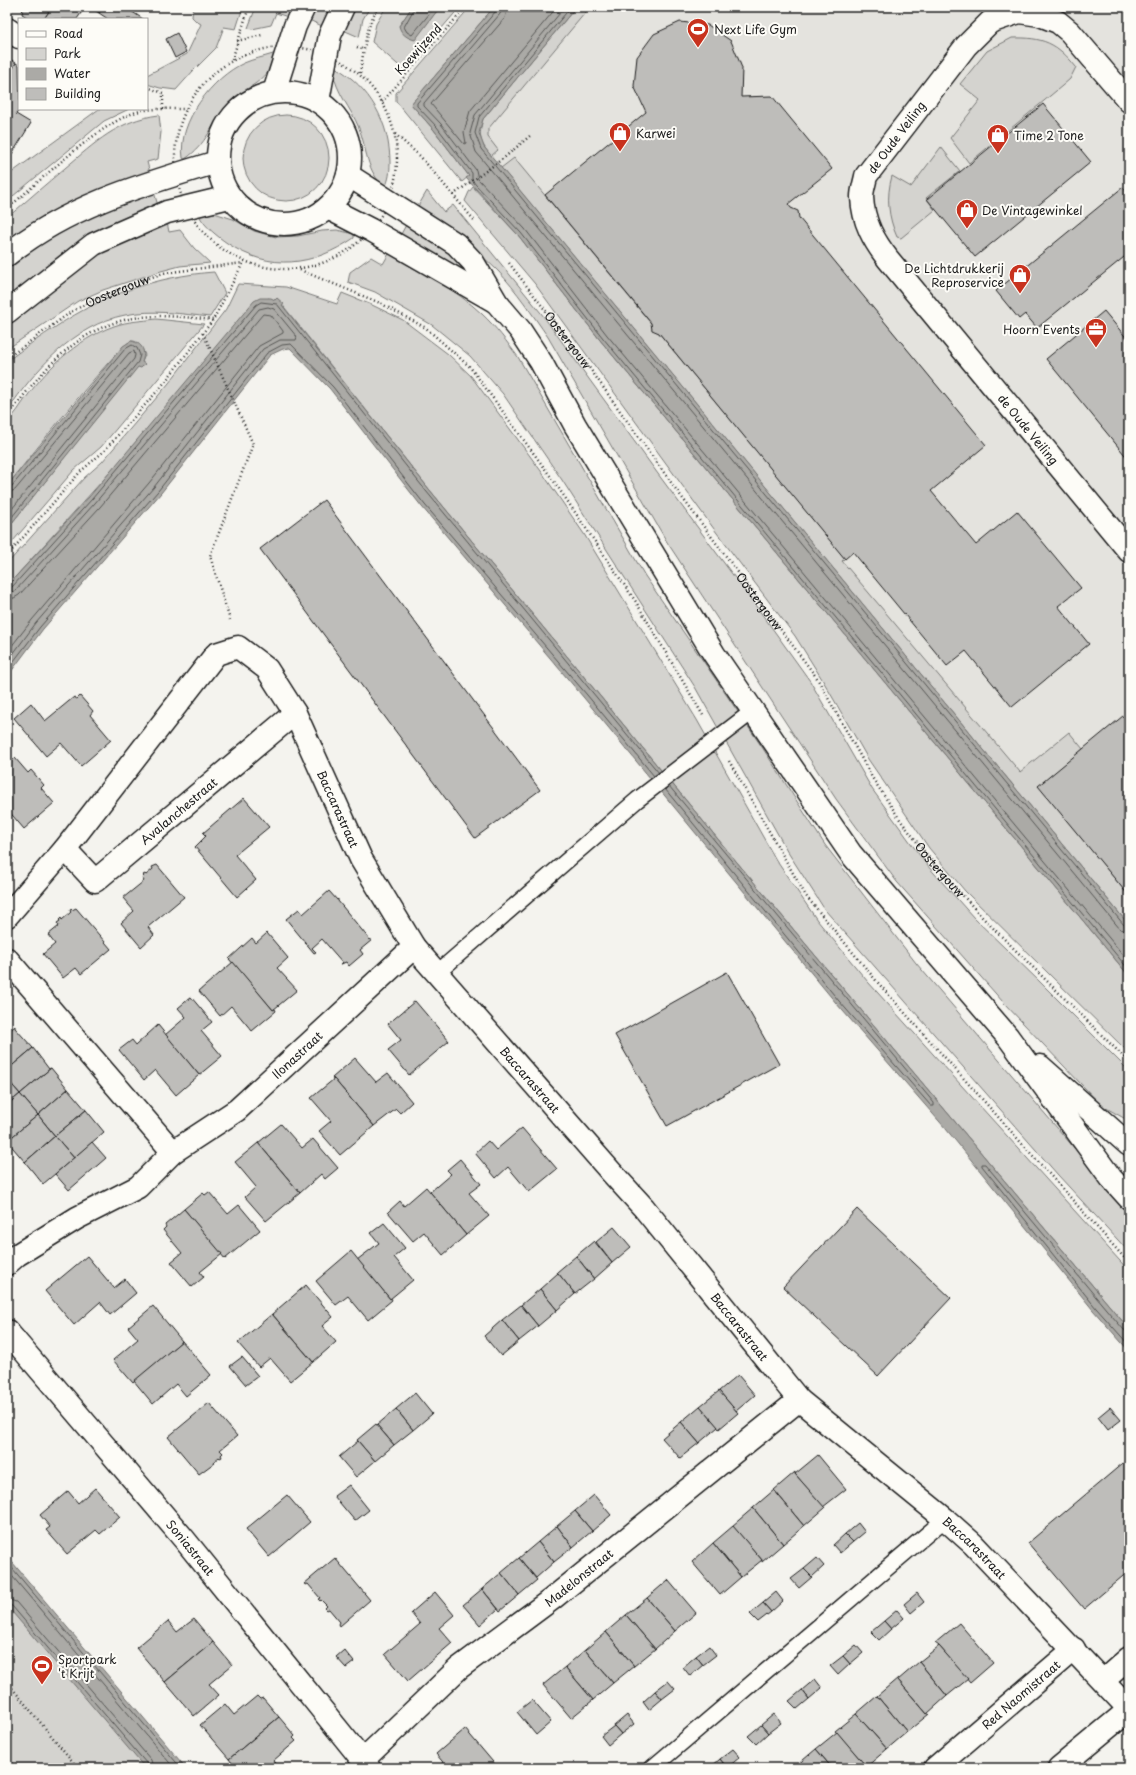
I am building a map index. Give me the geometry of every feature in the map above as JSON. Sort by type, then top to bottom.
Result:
[{"type":"street","points":[[274,92],[295,26],[304,7]]},
{"type":"street","points":[[318,101],[330,35],[343,7]]},
{"type":"street","name":"de Oude Veiling","points":[[1129,100],[1070,32],[1058,22],[1040,15],[1019,12],[990,22],[966,46],[866,176],[862,197],[865,217],[874,240],[881,250],[1129,551]]},
{"type":"street","points":[[7,29],[18,36]]},
{"type":"street","points":[[274,92],[297,93],[318,101],[331,111],[342,125],[348,141],[350,158],[348,175],[340,193],[328,208],[309,220],[302,222],[287,225],[265,222],[245,213],[229,197],[221,181],[217,162],[218,143],[226,124],[238,109],[255,98],[274,92]]},
{"type":"street","points":[[7,255],[57,221],[78,210],[176,174],[217,162]]},
{"type":"street","points":[[348,175],[456,244],[473,262],[497,303],[529,343],[575,425],[710,647],[851,854],[1008,1037],[1111,1178],[1129,1198]]},
{"type":"street","points":[[7,312],[94,244],[167,212],[229,197]]},
{"type":"street","points":[[328,208],[371,230],[497,303]]},
{"type":"street","points":[[7,916],[66,848],[216,654],[238,647]]},
{"type":"street","name":"Baccarastraat","points":[[238,647],[267,669],[295,713],[361,859],[414,947],[644,1208],[799,1400],[945,1519],[973,1544],[1074,1649]]},
{"type":"street","name":"Avalanchestraat","points":[[66,848],[95,880],[295,713]]},
{"type":"street","name":"Ilonastraat","points":[[7,1264],[17,1255],[77,1218],[138,1187],[173,1152],[237,1110],[414,947]]},
{"type":"street","points":[[7,959],[173,1152]]},
{"type":"street","points":[[1008,1037],[1129,1145]]},
{"type":"street","name":"Soniastraat","points":[[7,1331],[184,1539],[366,1764]]},
{"type":"street","name":"Madelonstraat","points":[[366,1764],[458,1668],[552,1599],[799,1400]]},
{"type":"street","points":[[1059,1768],[1129,1709],[1074,1649]]},
{"type":"street","name":"Red Naomistraat","points":[[935,1768],[1074,1649]]},
{"type":"street","points":[[1104,1680],[1129,1658]]},
{"type":"lane","points":[[437,973],[637,800],[753,711]]},
{"type":"lane","points":[[652,1768],[945,1519]]},
{"type":"path","points":[[7,209],[80,148],[105,129],[124,118],[139,112],[164,109],[186,109],[207,77],[232,61],[249,7]]},
{"type":"path","points":[[378,7],[372,18],[364,45],[360,73],[382,102],[395,134],[420,156],[478,224]]},
{"type":"path","name":"Koewijzend","points":[[382,102],[466,7]]},
{"type":"path","points":[[148,87],[163,93],[164,109]]},
{"type":"path","points":[[453,195],[506,157],[531,135]]},
{"type":"path","points":[[191,217],[197,227],[218,247],[243,263],[300,270]]},
{"type":"path","name":"Oostergouw","points":[[507,261],[583,359],[672,484],[818,678],[872,779],[930,859],[983,918],[1129,1062]]},
{"type":"path","points":[[7,556],[80,472],[102,452],[161,387],[214,320],[243,263]]},
{"type":"path","name":"Oostergouw","points":[[7,358],[71,312],[93,300],[140,281],[164,273],[243,263]]},
{"type":"path","points":[[7,418],[45,368],[69,347],[96,330],[126,319],[155,316],[214,320]]},
{"type":"path","points":[[204,333],[253,444],[210,556],[238,647]]},
{"type":"path","points":[[7,1682],[78,1768]]},
{"type":"shaded area","points":[[576,7],[1129,7],[1129,925],[484,147],[483,119]]},
{"type":"green space","points":[[193,7],[243,7],[236,29],[224,27],[216,48],[176,90],[160,88],[148,84],[148,74],[187,54],[201,24],[192,17]]},
{"type":"green space","points":[[256,7],[292,7],[288,17],[276,13],[271,25],[252,29],[248,28]]},
{"type":"green space","points":[[312,7],[333,7],[322,26],[307,19]]},
{"type":"green space","points":[[353,7],[370,7],[363,19],[359,37],[341,29]]},
{"type":"green space","points":[[386,7],[412,7],[399,26],[414,40],[440,7],[460,7],[405,71],[372,42],[376,24]]},
{"type":"green space","points":[[470,7],[494,7],[411,104],[434,130],[469,176],[462,182],[396,101],[396,93]]},
{"type":"green space","points":[[576,7],[590,7],[488,129],[488,137],[498,150],[491,156],[484,147],[480,135],[483,119]]},
{"type":"green space","points":[[1012,38],[1041,40],[1048,43],[1062,52],[1076,67],[1070,79],[969,163],[950,138],[980,100],[960,84],[987,51]]},
{"type":"green space","points":[[273,54],[276,56],[268,73],[255,84],[240,93],[227,105],[204,141],[185,159],[183,158],[183,144],[191,116],[209,90],[232,70],[244,63]]},
{"type":"green space","points":[[335,67],[347,75],[368,96],[382,120],[389,148],[390,163],[389,176],[385,187],[374,174],[368,160],[359,128],[337,86],[332,69]]},
{"type":"green space","points":[[98,110],[127,110],[104,121],[7,201],[7,176]]},
{"type":"green space","points":[[159,115],[161,132],[158,159],[147,162],[150,173],[29,226],[7,240],[7,218],[87,150],[119,127],[144,118]]},
{"type":"green space","points":[[286,115],[302,119],[316,128],[325,142],[329,158],[325,174],[316,188],[302,197],[286,201],[270,197],[256,188],[247,174],[243,158],[247,142],[256,128],[270,119]]},
{"type":"green space","points":[[941,147],[960,171],[926,198],[935,210],[901,238],[897,237],[889,207],[889,192],[892,176],[911,187]]},
{"type":"green space","points":[[514,158],[845,558],[842,561],[1020,772],[1069,732],[1083,749],[1039,786],[1129,896],[1129,925],[501,168]]},
{"type":"green space","points":[[473,187],[518,235],[600,340],[1129,976],[1129,1053],[965,891],[929,848],[868,759],[822,679],[795,636],[717,533],[535,284],[465,201]]},
{"type":"green space","points":[[427,191],[444,212],[453,205],[541,313],[810,681],[872,789],[926,864],[974,918],[1129,1071],[1129,1121],[1101,1105],[1003,1002],[897,882],[836,799],[667,542],[548,337],[518,295],[489,262],[417,208]]},
{"type":"green space","points":[[154,192],[158,206],[100,230],[7,299],[7,264],[67,226],[108,208]]},
{"type":"green space","points":[[211,212],[233,219],[254,231],[276,237],[298,236],[322,231],[337,230],[354,234],[354,238],[323,255],[307,260],[275,262],[243,252],[219,237],[207,227],[199,215]]},
{"type":"green space","points":[[167,222],[169,232],[180,230],[194,248],[210,263],[180,266],[103,290],[78,301],[7,349],[7,324],[101,252]]},
{"type":"green space","points":[[407,223],[436,241],[468,268],[466,272],[400,236]]},
{"type":"green space","points":[[390,252],[472,305],[492,324],[514,351],[645,576],[762,747],[825,845],[916,963],[1129,1212],[1129,1252],[1058,1175],[825,910],[789,854],[695,687],[562,480],[503,394],[470,356],[432,325],[375,292],[348,282],[350,272],[371,257],[383,264]]},
{"type":"green space","points":[[214,272],[225,293],[210,317],[146,312],[106,320],[89,328],[57,351],[30,380],[7,411],[7,361],[44,334],[75,315],[112,296],[172,278]]},
{"type":"green space","points":[[238,284],[286,287],[337,304],[342,293],[403,320],[448,354],[471,376],[541,471],[584,534],[697,720],[776,860],[817,920],[868,982],[1129,1271],[1129,1329],[736,861],[429,489],[277,298],[275,300],[268,298],[7,586],[7,564],[84,478],[102,462],[169,383],[226,309]]},
{"type":"green space","points":[[156,319],[204,324],[101,447],[74,470],[7,548],[7,529],[138,366],[144,364],[142,362],[145,355],[138,343],[134,341],[131,341],[123,347],[70,408],[7,486],[6,429],[10,420],[30,392],[50,369],[86,339],[119,324]]},
{"type":"green space","name":"Sportpark 't Krijt","points":[[7,1605],[147,1768],[7,1768]]},
{"type":"water","points":[[412,7],[440,7],[415,40],[405,35],[399,26]]},
{"type":"water","points":[[494,7],[576,7],[483,119],[479,133],[484,147],[1129,925],[1129,976],[600,340],[518,235],[466,178],[469,176],[434,130],[411,104]]},
{"type":"water","points":[[260,298],[271,298],[275,300],[277,298],[284,304],[282,305],[429,489],[736,861],[1129,1329],[1129,1351],[1093,1310],[946,1129],[836,1003],[584,698],[422,507],[330,389],[290,348],[283,349],[270,355],[161,493],[43,629],[7,677],[7,586],[89,497],[254,301]]},
{"type":"water","points":[[131,341],[141,346],[144,355],[142,362],[145,364],[141,368],[138,367],[7,529],[7,486],[123,346]]},
{"type":"water","points":[[7,1556],[186,1768],[145,1768],[7,1606]]},
{"type":"building","points":[[23,7],[52,7],[45,18],[28,18],[22,14]]},
{"type":"building","points":[[52,7],[85,7],[78,18],[45,18]]},
{"type":"building","points":[[90,7],[103,7],[99,13]]},
{"type":"building","points":[[103,7],[125,7],[142,18],[106,18],[99,13]]},
{"type":"building","points":[[680,22],[708,25],[731,41],[742,68],[741,97],[772,96],[832,169],[788,204],[791,208],[798,211],[799,218],[986,445],[931,491],[976,545],[1017,511],[1081,588],[1058,606],[1089,644],[1012,707],[966,651],[947,666],[853,552],[845,559],[659,333],[652,330],[651,323],[545,195],[646,112],[634,86],[637,57],[654,34]]},
{"type":"building","points":[[177,33],[186,52],[175,58],[166,39]]},
{"type":"building","points":[[7,57],[16,63],[7,77]]},
{"type":"building","points":[[16,63],[18,64],[19,110],[16,114],[31,123],[12,154],[7,151],[7,77]]},
{"type":"building","points":[[1043,104],[1091,162],[975,257],[927,199]]},
{"type":"building","points":[[1123,187],[1129,195],[1129,253],[1037,328],[1025,314],[1019,319],[996,291]]},
{"type":"building","points":[[1104,311],[1129,341],[1129,460],[1046,359]]},
{"type":"building","points":[[324,500],[540,790],[475,838],[260,549]]},
{"type":"building","points":[[80,696],[93,711],[90,715],[111,740],[81,766],[61,743],[46,756],[14,718],[31,703],[45,721],[74,697],[77,699]]},
{"type":"building","points":[[1129,711],[1129,896],[1038,786]]},
{"type":"building","points":[[15,758],[28,773],[31,770],[44,785],[41,788],[54,803],[24,829],[7,809],[7,765]]},
{"type":"building","points":[[244,798],[269,827],[235,855],[256,880],[237,897],[195,847],[206,836],[203,833]]},
{"type":"building","points":[[157,865],[184,897],[148,927],[154,935],[141,947],[121,923],[134,911],[123,898],[144,881],[142,878],[144,876],[143,875],[146,875],[153,869],[152,867]]},
{"type":"building","points":[[329,891],[337,900],[338,899],[338,901],[370,940],[372,940],[360,950],[363,954],[349,966],[346,962],[341,964],[343,963],[322,939],[312,948],[316,952],[314,953],[286,919],[299,909],[303,914]]},
{"type":"building","points":[[76,908],[111,949],[81,974],[76,968],[63,978],[43,954],[55,944],[48,935],[59,926],[57,923],[61,918],[62,920],[71,912],[71,909]]},
{"type":"building","points":[[267,933],[288,958],[277,968],[297,990],[273,1010],[229,959],[252,938],[256,943]]},
{"type":"building","points":[[233,962],[273,1010],[275,1009],[276,1011],[252,1031],[231,1006],[220,1016],[199,991]]},
{"type":"building","points":[[727,972],[779,1064],[667,1126],[615,1035]]},
{"type":"building","points":[[191,997],[212,1022],[201,1031],[222,1056],[199,1075],[165,1035],[186,1017],[178,1008]]},
{"type":"building","points":[[415,1001],[449,1041],[409,1075],[388,1050],[401,1040],[388,1024]]},
{"type":"building","points":[[158,1025],[199,1075],[176,1095],[155,1070],[144,1080],[119,1050],[132,1040],[136,1045]]},
{"type":"building","points":[[15,1026],[15,1028],[33,1048],[7,1070],[7,1033]]},
{"type":"building","points":[[33,1048],[49,1069],[51,1068],[20,1094],[7,1079],[7,1070]]},
{"type":"building","points":[[355,1058],[376,1082],[388,1073],[412,1102],[400,1113],[396,1109],[374,1126],[332,1078]]},
{"type":"building","points":[[51,1068],[68,1089],[38,1115],[20,1094]]},
{"type":"building","points":[[7,1079],[20,1094],[7,1105]]},
{"type":"building","points":[[334,1079],[374,1126],[340,1155],[319,1131],[331,1121],[311,1098]]},
{"type":"building","points":[[68,1089],[86,1110],[55,1136],[38,1115]]},
{"type":"building","points":[[20,1094],[38,1115],[7,1141],[7,1105]]},
{"type":"building","points":[[86,1110],[104,1132],[74,1158],[55,1136]]},
{"type":"building","points":[[38,1115],[55,1136],[25,1162],[7,1141]]},
{"type":"building","points":[[281,1124],[302,1148],[313,1139],[338,1168],[325,1179],[321,1174],[300,1193],[258,1143]]},
{"type":"building","points":[[522,1128],[557,1169],[529,1192],[508,1167],[496,1178],[475,1153],[488,1141],[496,1150]]},
{"type":"building","points":[[55,1136],[74,1158],[43,1184],[25,1162]]},
{"type":"building","points":[[92,1142],[106,1158],[69,1190],[55,1174]]},
{"type":"building","points":[[258,1143],[300,1193],[266,1221],[245,1197],[256,1187],[235,1162]]},
{"type":"building","points":[[460,1159],[481,1184],[469,1193],[489,1216],[466,1235],[430,1192],[451,1174],[447,1170]]},
{"type":"building","points":[[426,1187],[466,1235],[443,1255],[424,1232],[413,1241],[388,1212],[400,1201],[404,1206]]},
{"type":"building","points":[[209,1192],[228,1214],[239,1205],[260,1230],[225,1259],[184,1209],[203,1193],[205,1195]]},
{"type":"building","points":[[184,1209],[222,1254],[200,1272],[204,1277],[192,1287],[171,1262],[182,1253],[163,1230],[166,1227],[165,1225]]},
{"type":"building","points":[[857,1209],[951,1298],[878,1376],[783,1287]]},
{"type":"building","points":[[384,1223],[405,1248],[394,1257],[413,1280],[390,1299],[357,1260],[379,1243],[371,1233]]},
{"type":"building","points":[[614,1227],[631,1247],[612,1263],[596,1242]]},
{"type":"building","points":[[594,1241],[612,1263],[594,1279],[576,1256]]},
{"type":"building","points":[[351,1251],[392,1300],[368,1320],[348,1296],[336,1305],[316,1281]]},
{"type":"building","points":[[87,1256],[114,1288],[125,1279],[136,1293],[110,1315],[100,1302],[74,1325],[45,1291]]},
{"type":"building","points":[[576,1256],[594,1279],[575,1294],[557,1272]]},
{"type":"building","points":[[558,1273],[575,1294],[557,1310],[540,1289]]},
{"type":"building","points":[[306,1285],[333,1317],[322,1326],[336,1342],[313,1362],[272,1314]]},
{"type":"building","points":[[540,1289],[557,1310],[538,1326],[521,1305]]},
{"type":"building","points":[[521,1305],[538,1326],[519,1341],[502,1320]]},
{"type":"building","points":[[153,1306],[182,1341],[133,1383],[113,1360],[138,1339],[128,1327]]},
{"type":"building","points":[[272,1314],[313,1362],[290,1381],[270,1358],[259,1367],[238,1343]]},
{"type":"building","points":[[502,1320],[519,1341],[501,1356],[484,1336]]},
{"type":"building","points":[[182,1341],[211,1375],[186,1396],[176,1384],[153,1404],[134,1381]]},
{"type":"building","points":[[242,1357],[258,1376],[246,1385],[230,1366]]},
{"type":"building","points":[[738,1375],[755,1395],[736,1411],[719,1391]]},
{"type":"building","points":[[719,1391],[738,1413],[719,1429],[700,1406]]},
{"type":"building","points":[[415,1393],[432,1414],[413,1430],[396,1409]]},
{"type":"building","points":[[209,1403],[237,1436],[220,1450],[223,1453],[221,1455],[222,1457],[219,1457],[213,1462],[214,1463],[199,1474],[168,1437]]},
{"type":"building","points":[[700,1406],[718,1427],[699,1443],[681,1422]]},
{"type":"building","points":[[1110,1407],[1121,1420],[1108,1430],[1098,1417]]},
{"type":"building","points":[[396,1409],[413,1430],[394,1445],[377,1425]]},
{"type":"building","points":[[681,1422],[699,1443],[680,1458],[662,1438]]},
{"type":"building","points":[[376,1424],[394,1445],[375,1461],[357,1440]]},
{"type":"building","points":[[358,1441],[375,1461],[356,1477],[339,1457]]},
{"type":"building","points":[[818,1455],[846,1489],[823,1507],[795,1474]]},
{"type":"building","points":[[1129,1458],[1129,1571],[1084,1609],[1028,1543]]},
{"type":"building","points":[[795,1472],[795,1474],[825,1508],[804,1526],[774,1490]]},
{"type":"building","points":[[349,1485],[369,1510],[355,1521],[334,1496]]},
{"type":"building","points":[[95,1488],[120,1517],[100,1534],[96,1530],[67,1554],[46,1530],[50,1527],[40,1515],[68,1491],[78,1503]]},
{"type":"building","points":[[774,1490],[804,1526],[783,1544],[753,1508]]},
{"type":"building","points":[[287,1495],[310,1522],[269,1557],[246,1529]]},
{"type":"building","points":[[594,1495],[611,1515],[592,1531],[575,1511]]},
{"type":"building","points":[[753,1508],[783,1544],[762,1562],[762,1560],[732,1526]]},
{"type":"building","points":[[575,1511],[592,1531],[573,1547],[557,1526]]},
{"type":"building","points":[[858,1523],[865,1532],[853,1542],[845,1534]]},
{"type":"building","points":[[557,1526],[573,1547],[554,1562],[538,1542]]},
{"type":"building","points":[[733,1526],[762,1560],[741,1577],[713,1543]]},
{"type":"building","points":[[845,1534],[853,1542],[840,1553],[833,1545]]},
{"type":"building","points":[[538,1542],[554,1562],[536,1578],[519,1558]]},
{"type":"building","points":[[713,1543],[741,1577],[720,1595],[692,1562]]},
{"type":"building","points":[[335,1558],[370,1600],[340,1626],[340,1622],[329,1609],[327,1610],[325,1608],[327,1606],[318,1599],[320,1598],[308,1584],[304,1584]]},
{"type":"building","points":[[519,1558],[537,1580],[519,1595],[501,1573]]},
{"type":"building","points":[[817,1558],[824,1566],[812,1577],[804,1569]]},
{"type":"building","points":[[804,1569],[812,1577],[799,1588],[791,1579]]},
{"type":"building","points":[[501,1573],[519,1595],[500,1611],[482,1589]]},
{"type":"building","points":[[668,1580],[696,1613],[675,1631],[647,1598]]},
{"type":"building","points":[[482,1589],[498,1609],[480,1625],[463,1605]]},
{"type":"building","points":[[435,1592],[454,1615],[439,1628],[452,1643],[408,1681],[385,1654],[420,1624],[411,1613]]},
{"type":"building","points":[[776,1592],[783,1601],[771,1612],[763,1603]]},
{"type":"building","points":[[917,1593],[924,1602],[911,1613],[904,1604]]},
{"type":"building","points":[[647,1598],[675,1631],[655,1649],[626,1615]]},
{"type":"building","points":[[763,1603],[771,1612],[758,1622],[750,1614]]},
{"type":"building","points":[[897,1610],[904,1618],[891,1629],[884,1621]]},
{"type":"building","points":[[626,1615],[655,1649],[634,1666],[606,1632]]},
{"type":"building","points":[[194,1619],[213,1642],[165,1682],[136,1648],[168,1621],[177,1632]]},
{"type":"building","points":[[884,1621],[891,1629],[879,1640],[871,1632]]},
{"type":"building","points":[[959,1623],[993,1663],[970,1683],[935,1643]]},
{"type":"building","points":[[606,1632],[634,1666],[613,1683],[585,1650]]},
{"type":"building","points":[[213,1642],[232,1665],[209,1684],[219,1695],[194,1716],[165,1682]]},
{"type":"building","points":[[856,1645],[863,1653],[850,1664],[843,1656]]},
{"type":"building","points":[[709,1646],[716,1655],[703,1665],[696,1656]]},
{"type":"building","points":[[939,1646],[968,1679],[947,1696],[919,1662]]},
{"type":"building","points":[[344,1650],[354,1662],[346,1668],[336,1657]]},
{"type":"building","points":[[585,1650],[613,1683],[593,1700],[565,1667]]},
{"type":"building","points":[[696,1656],[703,1665],[690,1676],[683,1667]]},
{"type":"building","points":[[843,1656],[850,1664],[838,1675],[830,1666]]},
{"type":"building","points":[[919,1662],[947,1696],[927,1714],[898,1680]]},
{"type":"building","points":[[565,1667],[593,1700],[571,1718],[543,1685]]},
{"type":"building","points":[[898,1678],[898,1680],[927,1714],[929,1714],[907,1732],[877,1696]]},
{"type":"building","points":[[815,1679],[822,1688],[809,1699],[802,1690]]},
{"type":"building","points":[[668,1681],[675,1689],[662,1699],[655,1691]]},
{"type":"building","points":[[802,1690],[809,1699],[797,1709],[789,1701]]},
{"type":"building","points":[[655,1691],[662,1699],[649,1710],[643,1702]]},
{"type":"building","points":[[257,1696],[260,1699],[263,1698],[279,1717],[229,1759],[200,1725],[225,1704],[234,1715]]},
{"type":"building","points":[[877,1696],[907,1732],[887,1749],[856,1714]]},
{"type":"building","points":[[532,1700],[551,1722],[536,1735],[517,1712]]},
{"type":"building","points":[[774,1714],[781,1723],[768,1733],[761,1725]]},
{"type":"building","points":[[856,1714],[887,1749],[865,1768],[865,1765],[835,1731]]},
{"type":"building","points":[[627,1715],[634,1724],[621,1734],[614,1726]]},
{"type":"building","points":[[279,1717],[295,1736],[293,1738],[296,1741],[273,1761],[279,1768],[236,1768],[229,1759]]},
{"type":"building","points":[[761,1725],[768,1733],[756,1744],[748,1736]]},
{"type":"building","points":[[614,1726],[621,1734],[608,1745],[601,1736]]},
{"type":"building","points":[[465,1729],[498,1768],[448,1768],[436,1754]]},
{"type":"building","points":[[837,1732],[865,1765],[862,1768],[832,1768],[816,1749]]},
{"type":"building","points":[[733,1749],[740,1757],[727,1768],[720,1759]]},
{"type":"building","points":[[816,1749],[832,1768],[797,1768],[796,1766]]},
{"type":"building","points":[[720,1759],[727,1768],[710,1768]]},
{"type":"place","name":"Next Life Gym","points":[[698,48]]},
{"type":"place","name":"Karwei","points":[[620,152]]},
{"type":"place","name":"Time 2 Tone","points":[[998,154]]},
{"type":"place","name":"De Vintagewinkel","points":[[967,230]]},
{"type":"place","name":"De Lichtdrukkerij Reproservice","points":[[1020,294]]},
{"type":"place","name":"Hoorn Events","points":[[1096,348]]},
{"type":"place","name":"Sportpark 't Krijt","points":[[42,1686]]}]
